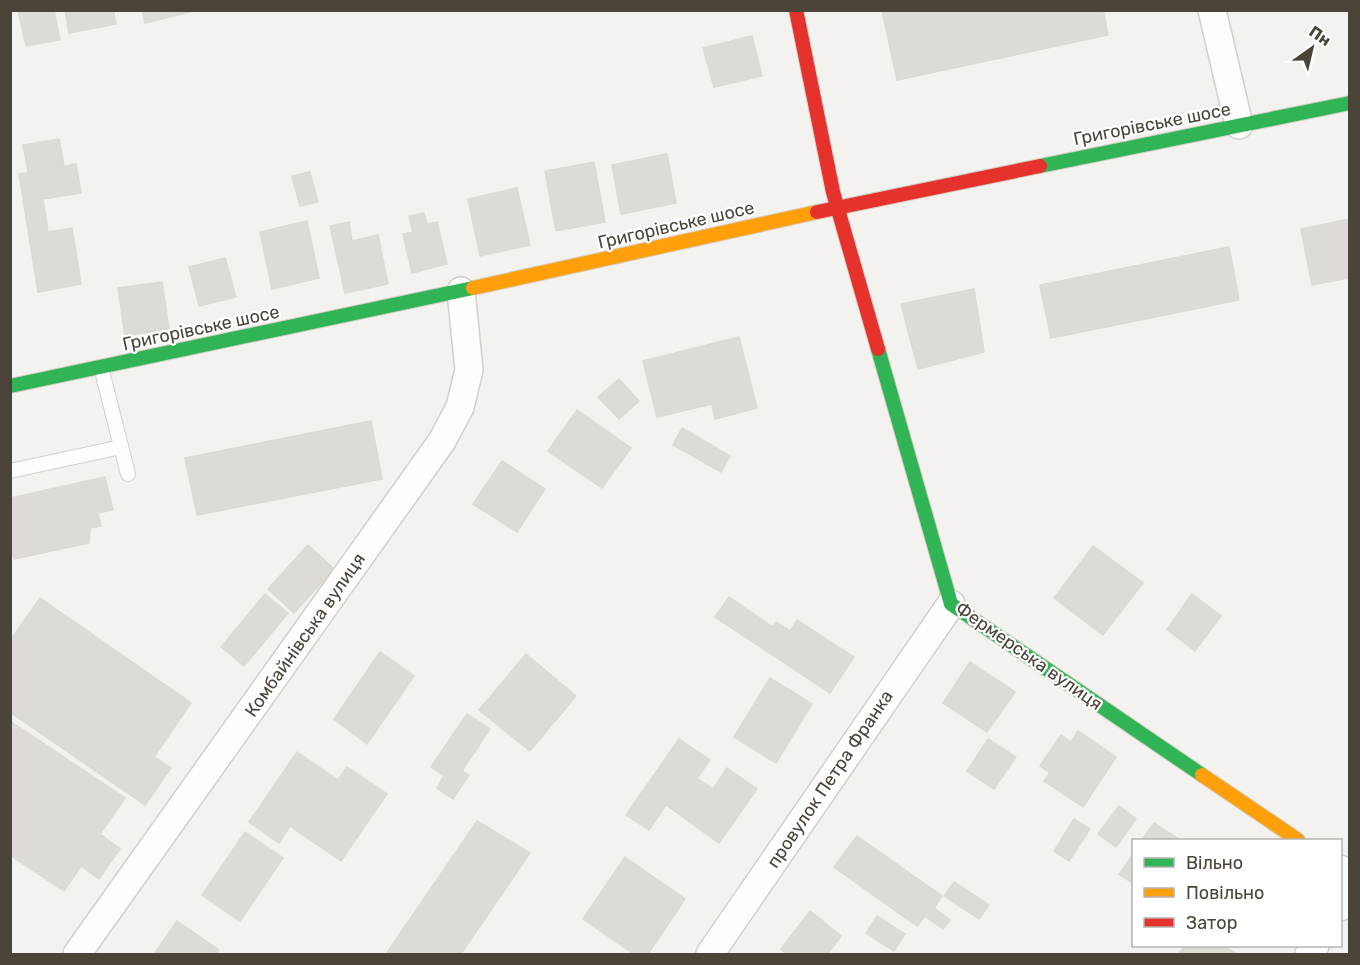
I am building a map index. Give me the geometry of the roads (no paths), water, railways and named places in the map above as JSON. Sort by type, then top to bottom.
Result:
[{"type":"street","name":"Фермерська вулиця","points":[[796,10],[837,207],[951,604],[1297,839]]},
{"type":"street","points":[[1212,10],[1239,125]]},
{"type":"street","name":"Григорівське шосе","points":[[10,386],[461,291],[837,207],[1350,103]]},
{"type":"street","name":"Комбайнівська вулиця","points":[[85,949],[442,441],[460,407],[469,370],[461,291]]},
{"type":"street","name":"провулок Петра Франка","points":[[710,954],[951,604]]},
{"type":"lane","points":[[101,367],[128,474]]},
{"type":"lane","points":[[10,471],[121,447]]}]
